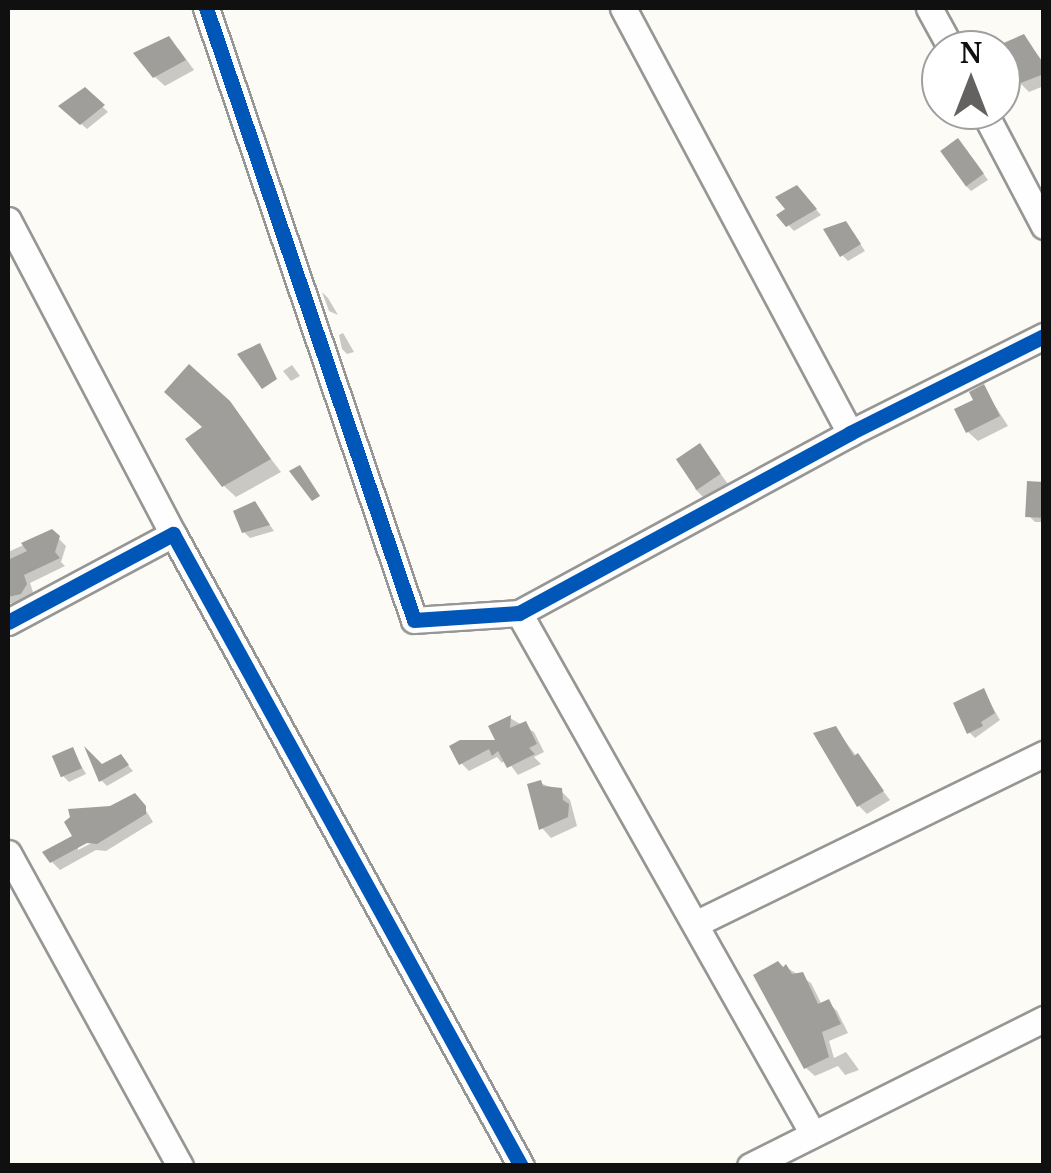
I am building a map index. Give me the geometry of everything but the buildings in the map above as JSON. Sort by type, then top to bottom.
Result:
[{"type":"street","points":[[624,8],[850,432]]},
{"type":"street","points":[[209,9],[414,620],[519,613],[850,432],[1044,336]]},
{"type":"street","points":[[994,130],[1044,226]]},
{"type":"street","points":[[8,220],[173,534],[521,1166]]},
{"type":"street","points":[[8,622],[173,534]]},
{"type":"street","points":[[519,613],[813,1134]]},
{"type":"street","points":[[697,923],[1044,754]]},
{"type":"street","points":[[8,854],[180,1166]]},
{"type":"street","points":[[750,1166],[1044,1019]]},
{"type":"cycle path","points":[[206,8],[414,620],[519,613],[850,433],[1044,336]]},
{"type":"cycle path","points":[[8,622],[173,534],[521,1166]]}]
